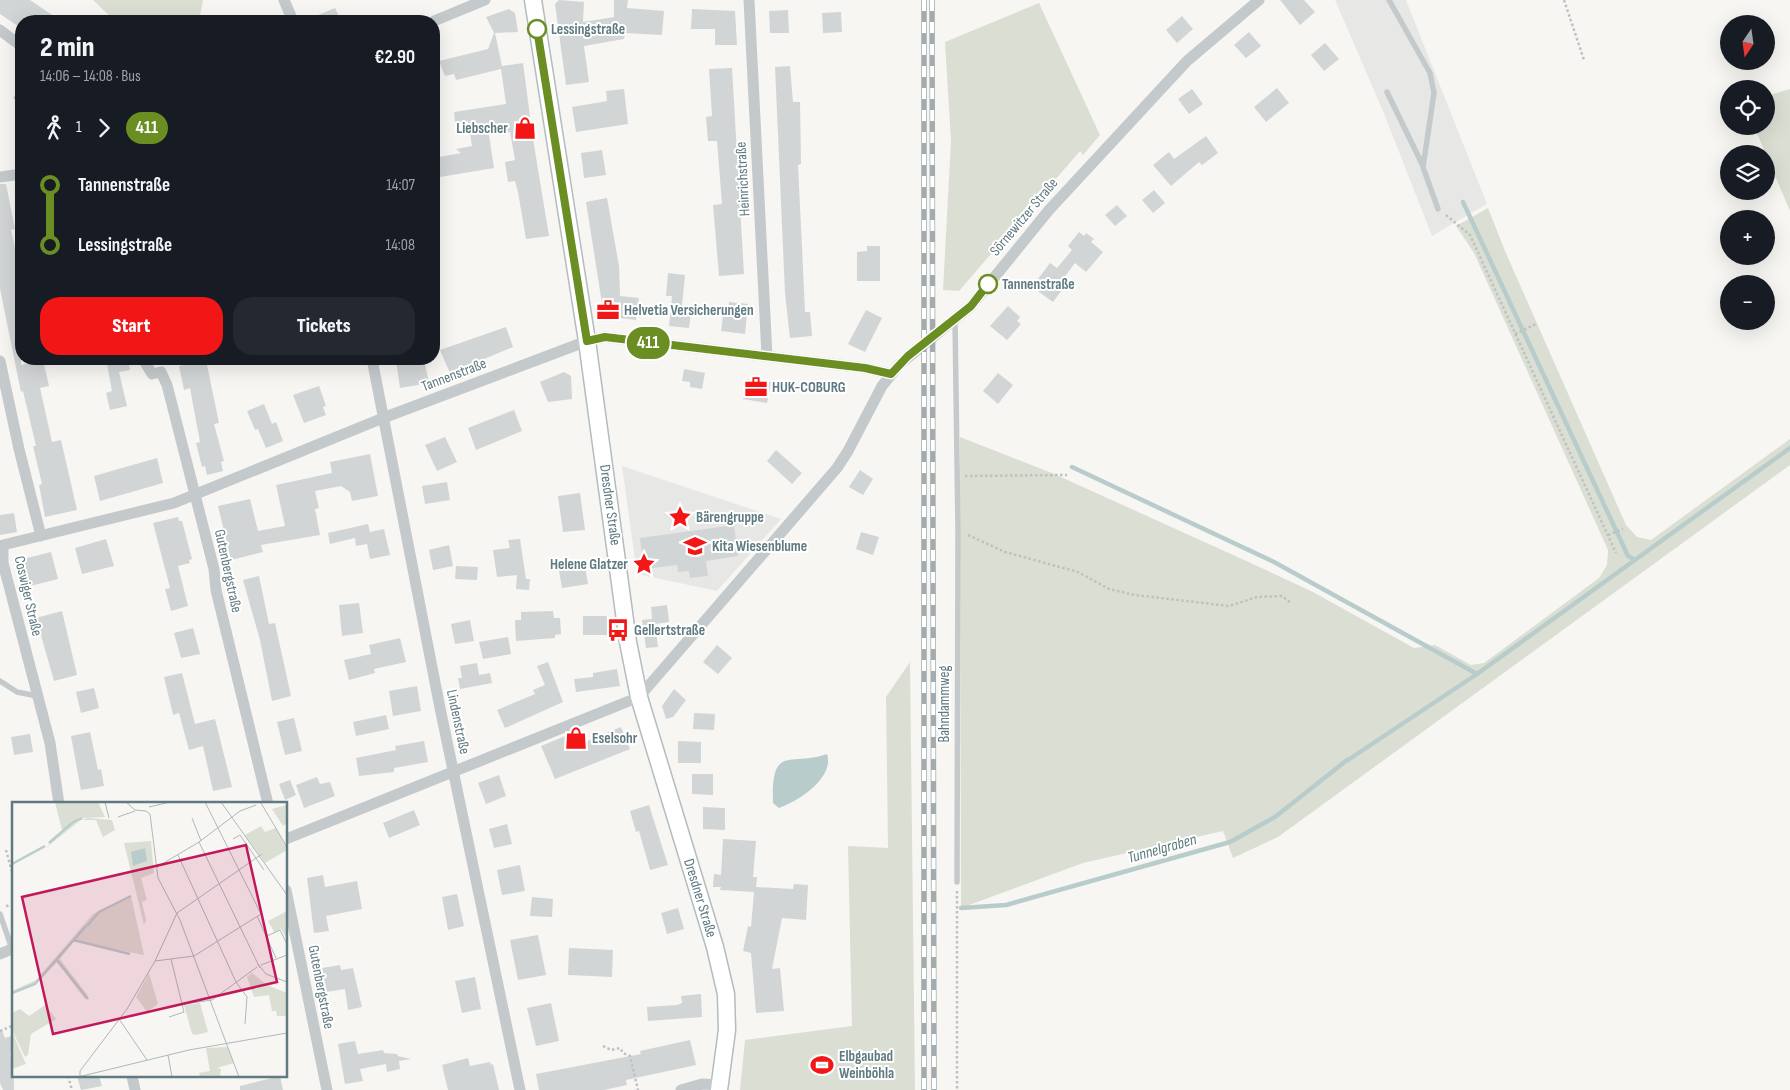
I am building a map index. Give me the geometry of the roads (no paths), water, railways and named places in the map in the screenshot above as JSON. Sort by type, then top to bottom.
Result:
[{"type":"main road","name":"Dresdner Straße","points":[[533,0],[587,341],[628,642],[639,697],[723,978],[727,1012],[719,1088]]},
{"type":"street","points":[[284,0],[290,15]]},
{"type":"street","points":[[440,19],[485,0]]},
{"type":"street","name":"Heinrichstraße","points":[[749,0],[767,356]]},
{"type":"street","name":"Sörnewitzer Straße","points":[[639,697],[837,468],[848,452],[891,374],[908,356],[971,306],[1049,210],[1187,61],[1259,0]]},
{"type":"street","points":[[0,30],[15,41]]},
{"type":"street","points":[[0,177],[15,175]]},
{"type":"street","name":"Tannenstraße","points":[[41,536],[107,518],[174,503],[383,418],[587,341],[605,337],[865,368],[891,374]]},
{"type":"street","points":[[0,364],[41,536]]},
{"type":"street","name":"Gutenbergstraße","points":[[147,365],[152,374],[161,372],[167,385],[195,494],[268,802]]},
{"type":"street","name":"Lindenstraße","points":[[373,365],[453,772],[520,1090]]},
{"type":"street","name":"Coswiger Straße","points":[[41,536],[3,545],[3,554],[5,573],[50,743],[59,802]]},
{"type":"street","points":[[288,838],[639,697]]},
{"type":"street","name":"Gutenbergstraße","points":[[288,900],[326,1090]]},
{"type":"street","points":[[0,954],[12,949]]},
{"type":"street","points":[[681,1090],[702,1084],[719,1088]]},
{"type":"lane","points":[[1389,0],[1430,73],[1434,93],[1423,167]]},
{"type":"lane","points":[[1387,92],[1423,167],[1438,210]]},
{"type":"lane","name":"Bahndammweg","points":[[955,319],[958,531],[957,882]]},
{"type":"lane","points":[[0,681],[17,692],[38,696]]},
{"type":"lane","points":[[0,914],[12,946]]},
{"type":"waterway","points":[[1463,202],[1628,556],[1635,560]]},
{"type":"waterway","points":[[1348,760],[1477,674],[1790,448]]},
{"type":"waterway","points":[[1072,467],[1274,562],[1477,674]]},
{"type":"waterway","name":"Tunnelgraben","points":[[961,908],[1006,905],[1230,842],[1275,817],[1347,760]]},
{"type":"railway","points":[[924,0],[924,1090]]},
{"type":"railway","points":[[932,0],[934,1090]]},
{"type":"place","name":"Lessingstraße","points":[[537,29]]},
{"type":"place","name":"Liebscher","points":[[525,128]]},
{"type":"place","name":"Tannenstraße","points":[[988,284]]},
{"type":"place","name":"Helvetia Versicherungen","points":[[608,310]]},
{"type":"place","name":"HUK-COBURG","points":[[756,387]]},
{"type":"place","name":"Bärengruppe","points":[[680,517]]},
{"type":"place","name":"Kita Wiesenblume","points":[[695,546]]},
{"type":"place","name":"Helene Glatzer","points":[[644,564]]},
{"type":"place","name":"Gellertstraße","points":[[618,630]]},
{"type":"place","name":"Eselsohr","points":[[576,738]]},
{"type":"place","name":"Elbgaubad Weinböhla","points":[[822,1065]]}]
